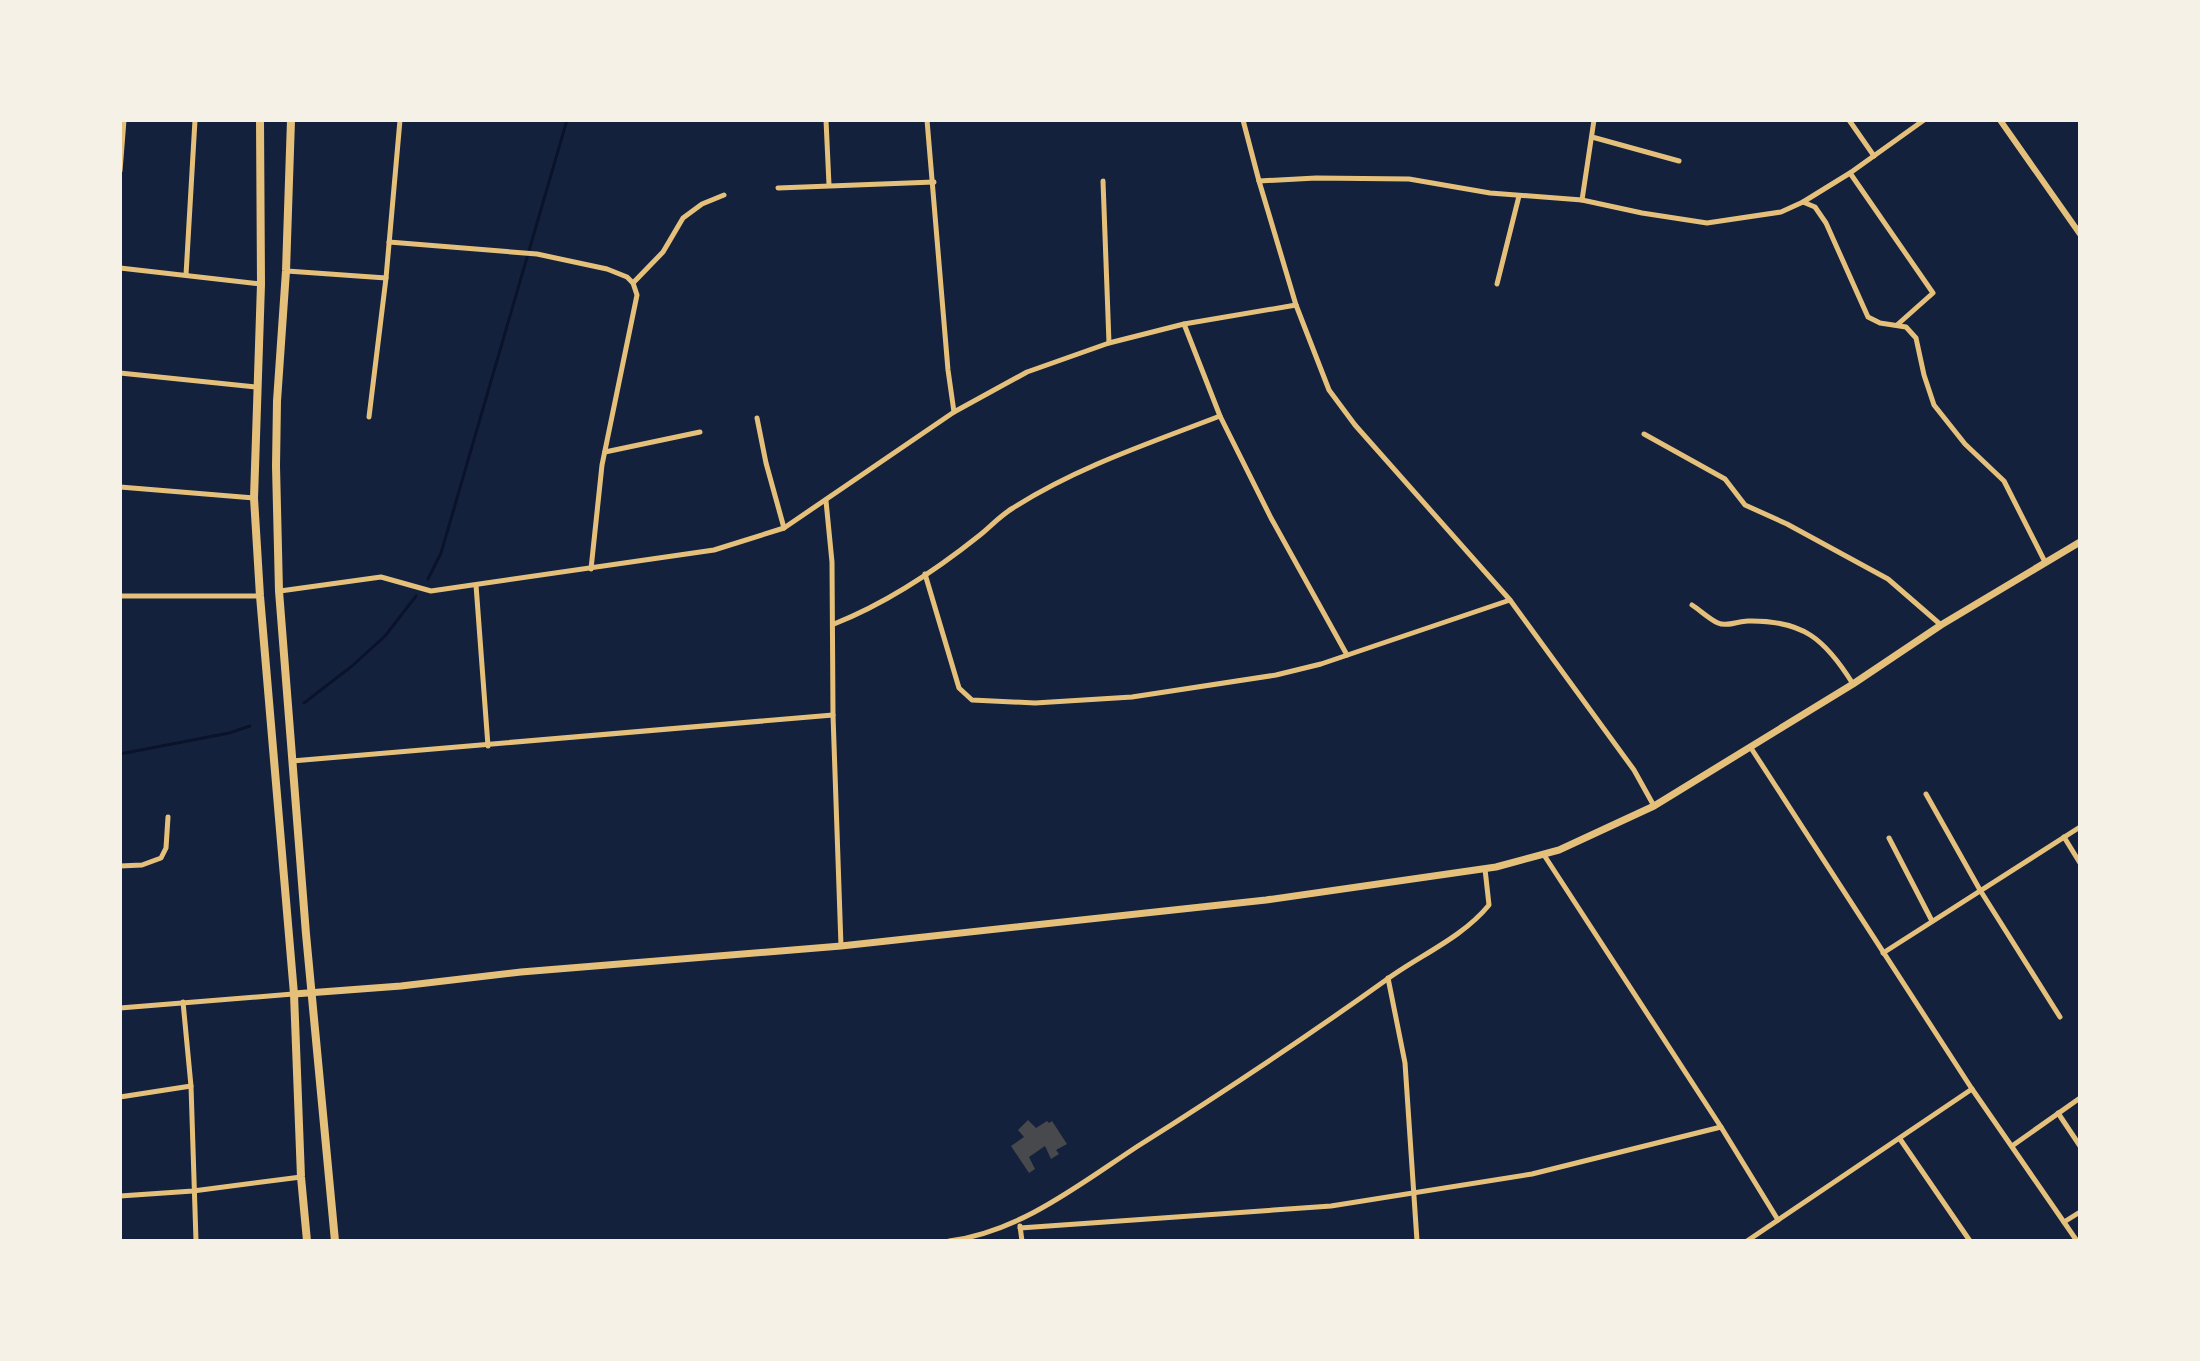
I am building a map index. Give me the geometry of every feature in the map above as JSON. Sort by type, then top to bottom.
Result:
[{"type":"highway","points":[[260,120],[261,284],[254,498],[294,994],[301,1177],[307,1241]]},
{"type":"highway","points":[[291,120],[276,427],[279,591],[335,1241]]},
{"type":"main road","points":[[294,994],[841,946],[1266,900],[1485,869],[1544,855],[1654,806],[1853,684],[1941,625],[2080,542]]},
{"type":"street","points":[[120,171],[124,120]]},
{"type":"street","points":[[186,275],[195,120]]},
{"type":"street","points":[[369,417],[386,278],[400,120]]},
{"type":"street","points":[[826,120],[829,185]]},
{"type":"street","points":[[927,120],[954,412]]},
{"type":"street","points":[[1243,120],[1296,305],[1329,390],[1355,425],[1510,600],[1634,770],[1654,806]]},
{"type":"street","points":[[1582,200],[1594,120]]},
{"type":"street","points":[[1849,120],[1874,156]]},
{"type":"street","points":[[1259,181],[1409,179],[1519,196],[1582,200],[1707,223],[1781,212],[1803,202],[1924,120]]},
{"type":"street","points":[[2000,120],[2080,234]]},
{"type":"street","points":[[1592,137],[1679,161]]},
{"type":"street","points":[[1850,173],[1933,293],[1897,325]]},
{"type":"street","points":[[1103,181],[1109,343]]},
{"type":"street","points":[[778,188],[934,182]]},
{"type":"street","points":[[633,283],[663,252],[683,218],[702,204],[724,195]]},
{"type":"street","points":[[1497,284],[1519,196]]},
{"type":"street","points":[[1803,202],[1815,207],[1826,223],[1868,317],[1880,323],[1906,327],[1916,338],[1934,405],[1965,444],[2004,481],[2045,562]]},
{"type":"street","points":[[389,242],[537,254],[607,269],[627,277],[633,283],[637,295],[605,452],[591,569]]},
{"type":"street","points":[[120,268],[261,284]]},
{"type":"street","points":[[286,271],[386,278]]},
{"type":"street","points":[[279,591],[381,577],[431,591],[714,550],[784,528],[954,412],[1027,372],[1109,343],[1184,324],[1296,305]]},
{"type":"street","points":[[1184,324],[1220,416],[1271,518],[1347,655]]},
{"type":"street","points":[[120,373],[256,387]]},
{"type":"street","points":[[834,624],[887,600],[979,535],[1008,510],[1045,488],[1220,416]]},
{"type":"street","points":[[757,418],[771,486],[784,528]]},
{"type":"street","points":[[605,452],[700,432]]},
{"type":"street","points":[[1644,434],[1725,479],[1745,505],[1787,524],[1888,579],[1941,625]]},
{"type":"street","points":[[120,487],[254,498]]},
{"type":"street","points":[[826,501],[832,562],[833,715],[841,946]]},
{"type":"street","points":[[925,574],[959,688],[972,700],[1035,703],[1132,697],[1276,675],[1347,655],[1510,600]]},
{"type":"street","points":[[476,585],[488,746]]},
{"type":"street","points":[[120,596],[260,596]]},
{"type":"street","points":[[1692,605],[1718,623],[1774,622],[1813,636],[1836,657],[1853,684]]},
{"type":"street","points":[[292,761],[833,715]]},
{"type":"street","points":[[1751,748],[1972,1089],[2077,1241]]},
{"type":"street","points":[[1926,794],[1980,890],[2060,1017]]},
{"type":"street","points":[[120,866],[142,865],[161,858],[166,848],[168,817]]},
{"type":"street","points":[[1883,953],[2080,827]]},
{"type":"street","points":[[2064,837],[2080,863]]},
{"type":"street","points":[[1889,838],[1932,921]]},
{"type":"street","points":[[1544,855],[1778,1220]]},
{"type":"street","points":[[1020,1224],[1334,1019],[1388,978],[1476,922],[1489,905],[1485,869]]},
{"type":"street","points":[[1388,978],[1405,1063],[1417,1241]]},
{"type":"street","points":[[120,1008],[294,994]]},
{"type":"street","points":[[183,1002],[191,1086],[196,1241]]},
{"type":"street","points":[[120,1097],[191,1086]]},
{"type":"street","points":[[1747,1241],[1972,1089]]},
{"type":"street","points":[[2011,1146],[2080,1098]]},
{"type":"street","points":[[2058,1113],[2080,1146]]},
{"type":"street","points":[[949,1241],[1020,1224],[1289,1211],[1532,1174],[1721,1127]]},
{"type":"street","points":[[1900,1139],[1970,1241]]},
{"type":"street","points":[[120,1196],[193,1191],[301,1177]]},
{"type":"street","points":[[2064,1222],[2080,1212]]},
{"type":"street","points":[[1020,1224],[1022,1241]]},
{"type":"building","points":[[1028,1120],[1036,1128],[1052,1121],[1067,1144],[1056,1150],[1059,1154],[1051,1159],[1045,1146],[1029,1157],[1035,1169],[1029,1173],[1011,1146],[1024,1137],[1018,1130]]},
{"type":"waterway","points":[[428,579],[441,553],[567,120]]},
{"type":"waterway","points":[[304,703],[385,636],[416,596]]},
{"type":"waterway","points":[[120,754],[229,733],[250,726]]}]
